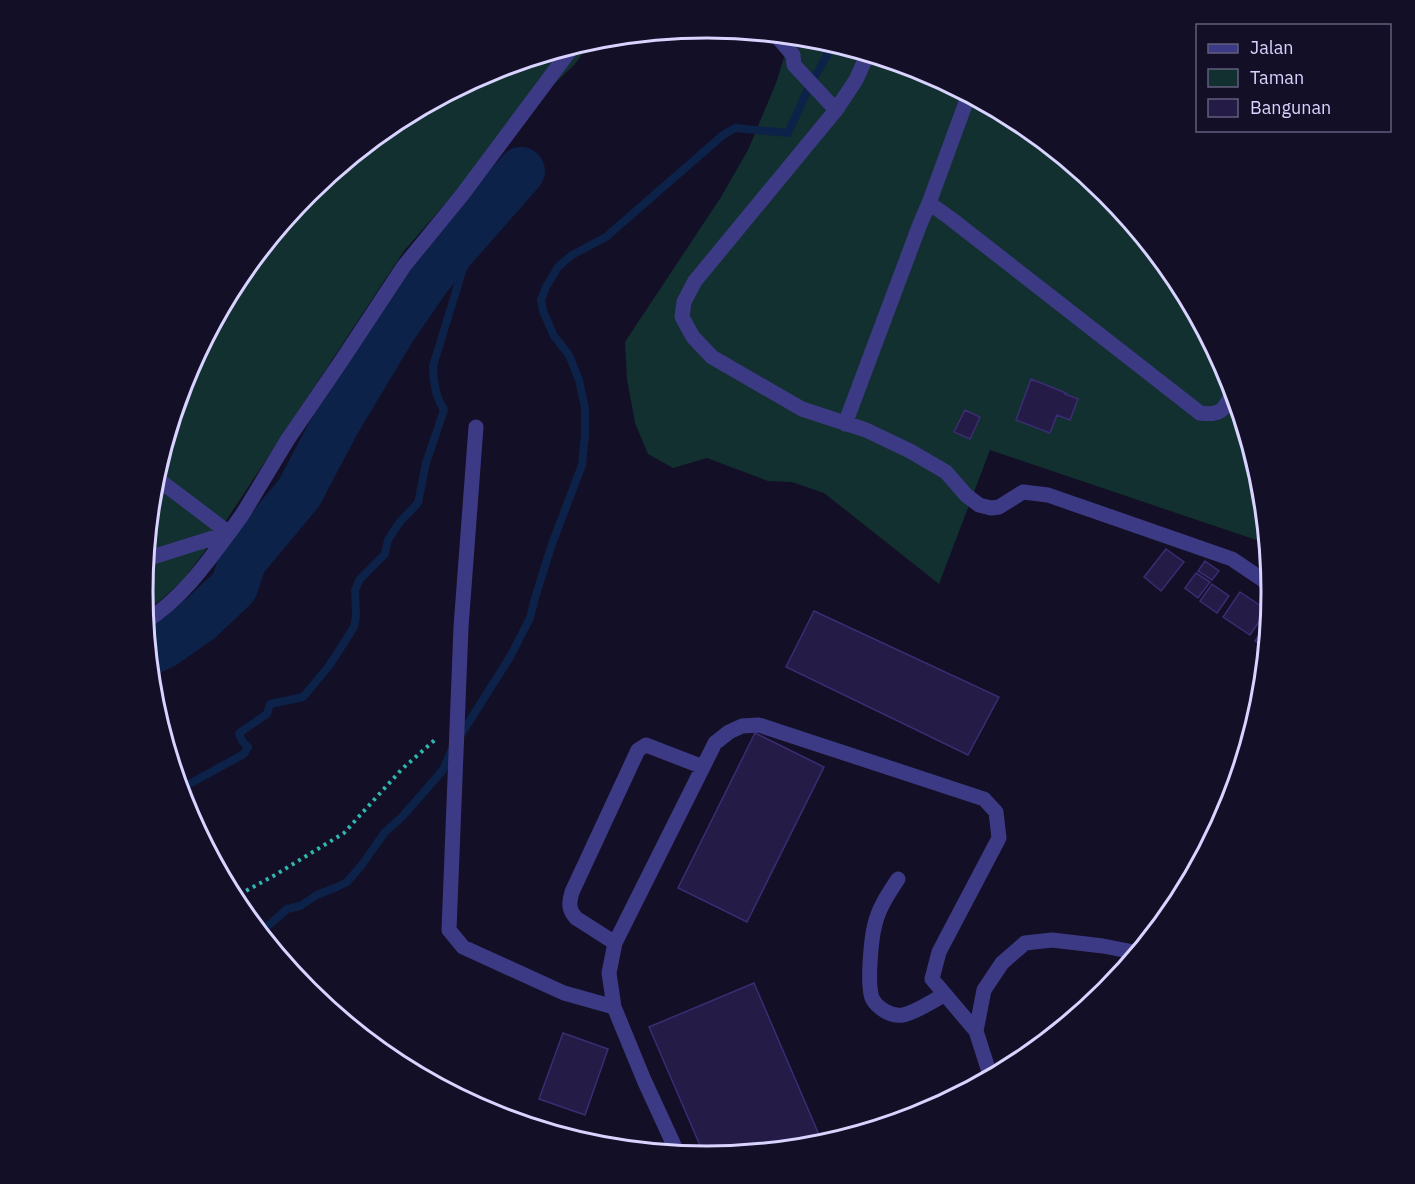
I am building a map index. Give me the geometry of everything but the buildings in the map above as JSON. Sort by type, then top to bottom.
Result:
[{"type":"lane","points":[[784,43],[793,55],[794,65],[836,110]]},
{"type":"lane","points":[[154,616],[175,600],[201,573],[242,515],[288,439],[404,266],[462,195],[566,56]]},
{"type":"lane","points":[[865,60],[856,80],[836,110],[695,280],[684,303],[682,318],[693,337],[712,357],[802,409],[866,430],[910,451],[945,472],[966,495],[979,505],[999,507],[1023,492],[1048,495],[1232,559],[1262,579]]},
{"type":"lane","points":[[845,424],[966,102]]},
{"type":"lane","points":[[929,203],[1200,413],[1217,414],[1223,411],[1228,401]]},
{"type":"lane","points":[[476,427],[461,627],[448,930],[463,947],[564,993],[614,1006]]},
{"type":"lane","points":[[164,484],[229,533]]},
{"type":"lane","points":[[154,556],[229,533]]},
{"type":"lane","points":[[674,1145],[614,1006],[609,973],[615,943],[715,743],[729,732],[742,726],[759,725],[984,798],[996,812],[999,838],[939,952],[932,979],[976,1031],[988,1070]]},
{"type":"lane","points":[[615,943],[576,918],[568,906],[572,892],[638,750],[646,745],[703,767]]},
{"type":"lane","points":[[898,879],[882,904],[874,924],[870,985],[872,996],[875,1003],[886,1012],[902,1015],[944,995]]},
{"type":"lane","points":[[976,1031],[984,990],[1002,963],[1025,942],[1052,940],[1130,951]]},
{"type":"path","points":[[242,893],[344,833],[402,769],[457,725]]},
{"type":"green space","points":[[776,42],[851,56],[920,80],[953,95],[1016,131],[1073,175],[1100,200],[1147,254],[1169,284],[1205,347],[1233,414],[1243,448],[1259,541],[990,450],[939,584],[824,493],[792,482],[768,481],[707,458],[673,468],[648,454],[635,423],[627,379],[625,342],[721,197],[748,150],[776,83],[785,54]]},
{"type":"green space","points":[[584,51],[575,64],[523,114],[404,251],[216,536],[184,579],[153,605],[154,556],[158,520],[172,448],[182,414],[210,347],[227,315],[268,254],[315,200],[370,152],[399,131],[462,95],[495,80],[529,67]]},
{"type":"waterway","points":[[460,736],[510,657],[530,618],[552,544],[582,465],[585,408],[579,380],[569,355],[554,336],[543,311],[541,300],[546,287],[558,267],[572,255],[606,237],[723,135],[735,128],[788,133],[810,85],[829,51]]},
{"type":"waterway","points":[[156,648],[200,619],[234,587],[243,560],[299,493],[336,423],[393,328],[428,277],[521,171]]},
{"type":"waterway","points":[[187,784],[244,754],[248,747],[242,741],[239,733],[267,714],[270,704],[303,697],[329,666],[354,627],[355,590],[360,579],[385,554],[388,540],[399,523],[418,503],[426,463],[444,410],[435,389],[433,366],[465,262],[490,206]]},
{"type":"waterway","points":[[266,928],[287,909],[300,906],[317,895],[347,882],[385,832],[402,817],[443,770],[452,749]]}]
